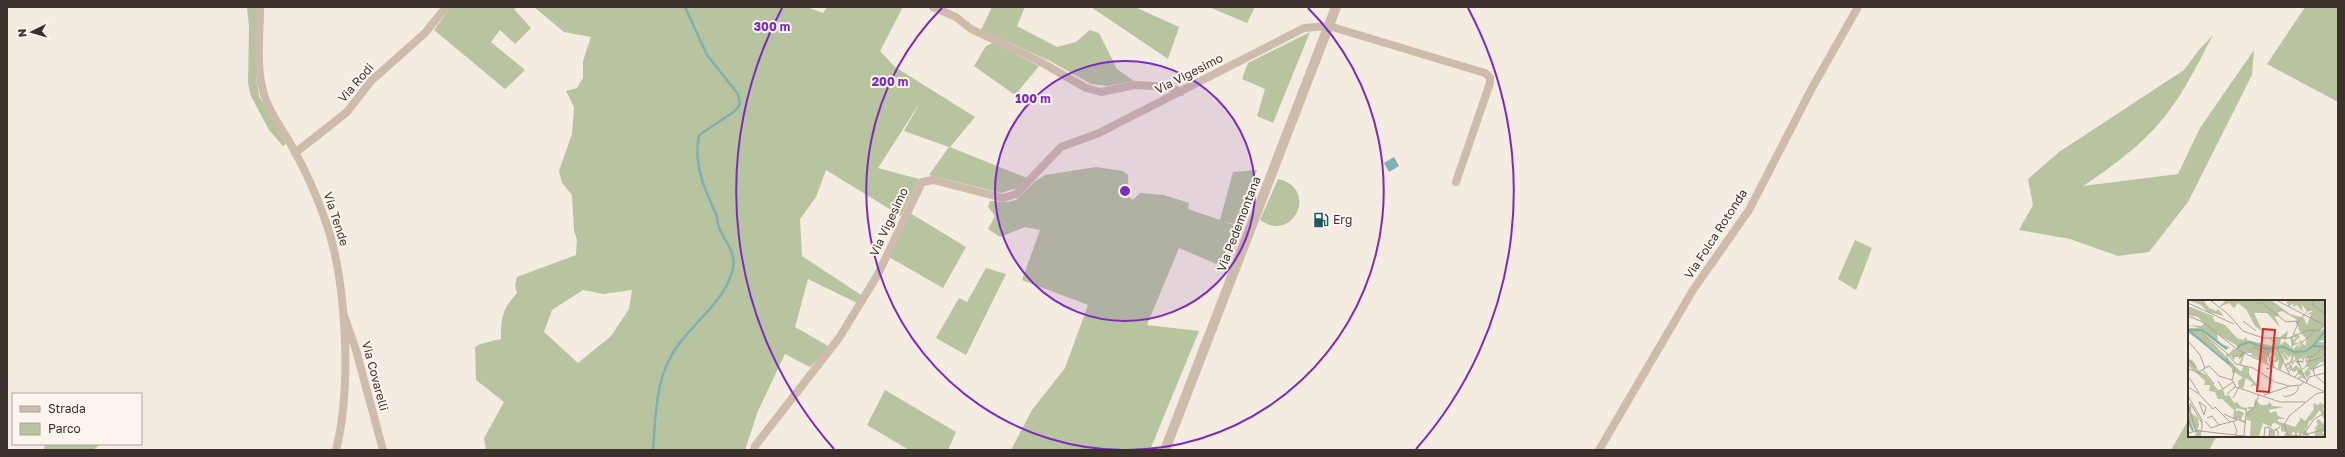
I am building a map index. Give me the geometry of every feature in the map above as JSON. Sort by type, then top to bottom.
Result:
[{"type":"street","name":"Via Tende","points":[[260,7],[260,57],[264,92],[295,153],[327,225],[334,249],[341,309],[345,379],[343,410],[336,450]]},
{"type":"street","name":"Via Rodi","points":[[295,153],[347,112],[370,81],[424,33],[446,7]]},
{"type":"street","points":[[933,7],[956,17],[971,29],[1039,61],[1086,88],[1101,92],[1135,85],[1169,87],[1181,92]]},
{"type":"street","name":"Via Pedemontana","points":[[1165,450],[1336,7]]},
{"type":"street","name":"Via Folca Rotonda","points":[[1599,450],[1693,290],[1749,210],[1812,88],[1858,7]]},
{"type":"street","points":[[1329,26],[1485,73],[1490,77],[1490,83],[1456,182]]},
{"type":"street","name":"Via Vigesimo","points":[[754,450],[755,446],[839,338],[877,276],[922,182],[933,180],[1004,198],[1016,194],[1061,147],[1099,133],[1304,28],[1329,26]]},
{"type":"street","name":"Via Covarelli","points":[[341,309],[356,350],[383,450]]},
{"type":"green space","points":[[247,7],[256,7],[256,77],[259,96],[286,144],[283,146],[269,130],[251,96],[248,83],[249,27]]},
{"type":"green space","points":[[447,7],[519,7],[514,9],[531,28],[515,44],[500,30],[491,42],[525,70],[505,89],[434,30],[448,11]]},
{"type":"green space","points":[[534,7],[807,7],[823,13],[827,7],[903,7],[880,51],[895,67],[975,117],[950,147],[1027,178],[1017,188],[1001,193],[929,175],[949,147],[904,131],[921,101],[878,168],[919,179],[901,216],[826,170],[816,197],[800,219],[802,256],[861,295],[857,303],[808,279],[795,327],[830,347],[810,367],[785,354],[758,411],[745,450],[486,450],[484,438],[504,402],[476,380],[475,347],[480,344],[501,339],[503,314],[508,304],[517,293],[515,286],[517,277],[576,255],[577,240],[574,230],[572,195],[562,183],[559,171],[572,134],[574,107],[566,91],[577,88],[583,78],[583,61],[591,37],[564,32]],"holes":[[[583,290],[603,294],[632,290],[629,309],[611,336],[578,363],[544,332],[552,310]]]},
{"type":"green space","points":[[992,7],[1025,7],[1017,26],[1057,47],[1076,42],[1090,30],[1099,33],[1117,69],[1134,81],[1107,86],[1091,84],[1050,61],[981,30]]},
{"type":"green space","points":[[1091,7],[1135,7],[1179,27],[1168,59]]},
{"type":"green space","points":[[1209,7],[1255,7],[1247,23]]},
{"type":"green space","points":[[2305,7],[2338,7],[2338,102],[2267,64]]},
{"type":"green space","points":[[1310,32],[1273,123],[1257,116],[1265,89],[1242,79],[1248,63]]},
{"type":"green space","points":[[2213,35],[2180,95],[2164,118],[2139,144],[2083,186],[2178,174],[2200,128],[2254,50],[2252,75],[2188,202],[2149,252],[2118,256],[2070,239],[2019,230],[2033,205],[2028,179],[2059,152],[2184,70],[2199,50]]},
{"type":"green space","points":[[993,43],[1039,66],[1015,95],[974,66],[986,46]]},
{"type":"green space","points":[[1096,167],[1123,171],[1128,175],[1129,197],[1133,200],[1140,193],[1164,195],[1189,203],[1188,209],[1220,220],[1233,172],[1257,170],[1238,225],[1226,222],[1238,227],[1219,265],[1179,248],[1147,325],[1199,331],[1150,450],[1011,450],[1032,410],[1065,368],[1088,305],[1022,280],[1040,230],[1025,227],[1000,237],[988,229],[995,216],[988,207],[990,201],[1007,202],[1016,200],[1034,182],[1045,175]]},
{"type":"green space","points":[[1278,179],[1290,184],[1297,193],[1299,202],[1297,212],[1291,220],[1283,225],[1272,225],[1260,220]]},
{"type":"green space","points":[[910,213],[966,247],[943,288],[889,257]]},
{"type":"green space","points":[[1855,240],[1872,248],[1856,290],[1838,279]]},
{"type":"green space","points":[[986,268],[1006,274],[966,355],[936,338],[959,298],[967,302]]},
{"type":"green space","points":[[885,390],[956,432],[948,450],[909,450],[867,425]]},
{"type":"green space","points":[[2188,421],[2188,437],[2216,437],[2209,450],[2171,450]]},
{"type":"green space","points":[[45,445],[100,445],[93,450],[44,450]]},
{"type":"water","points":[[1394,157],[1399,166],[1389,172],[1384,163]]},
{"type":"waterway","points":[[653,450],[657,404],[661,380],[669,360],[676,348],[722,293],[729,281],[733,268],[730,248],[720,230],[717,217],[701,177],[698,147],[699,135],[735,111],[740,104],[738,94],[707,55],[685,7]]},
{"type":"place","name":"Erg","points":[[1321,220]]}]
